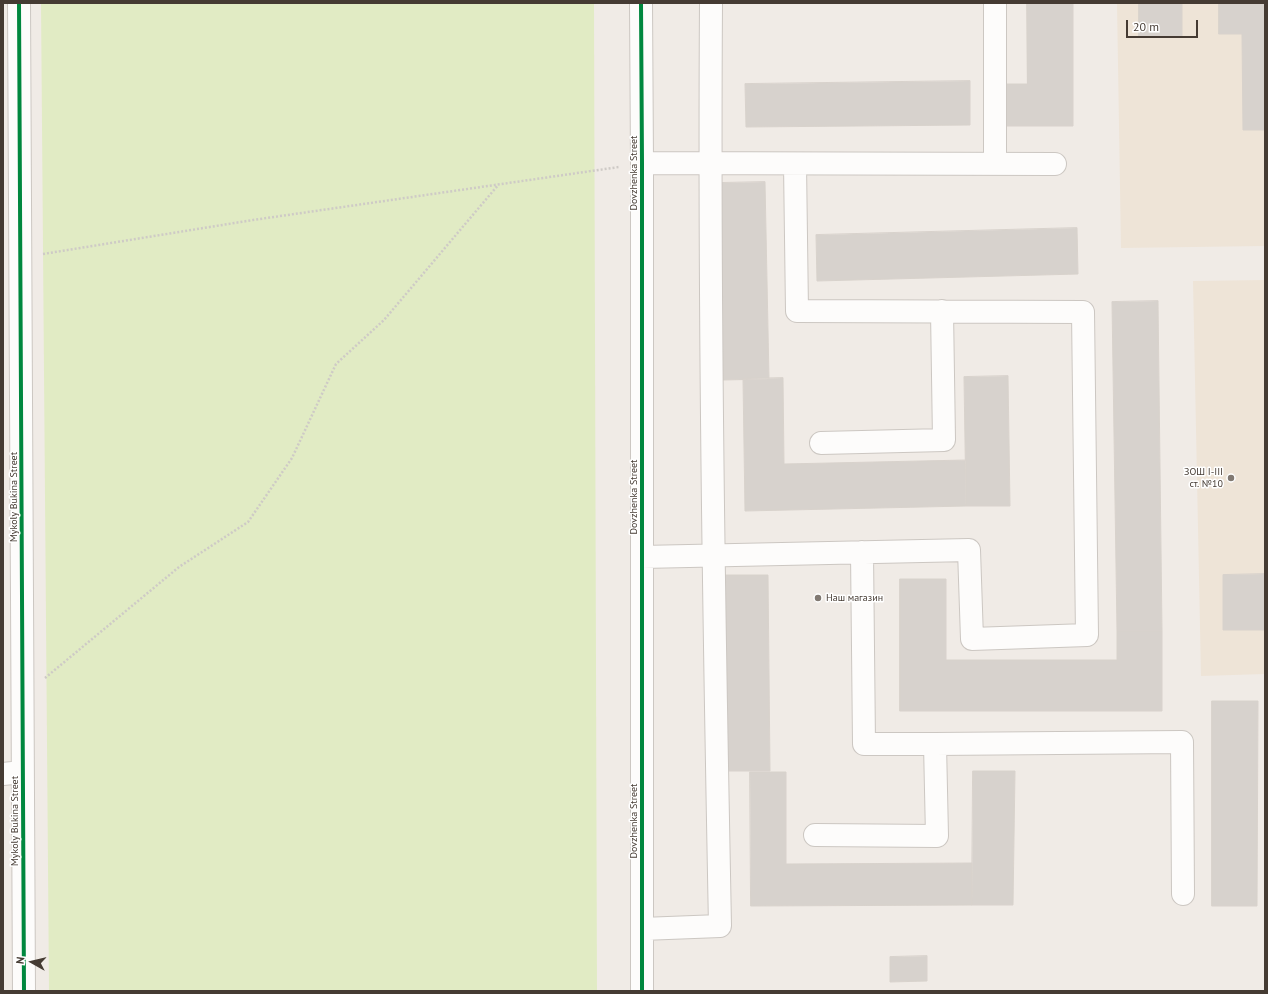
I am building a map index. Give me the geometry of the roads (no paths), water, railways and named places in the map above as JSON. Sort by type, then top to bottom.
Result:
[{"type":"street","name":"Mykoly Bukina Street","points":[[19,3],[12,258],[23,696],[13,773],[24,991]]},
{"type":"street","name":"Dovzhenka Street","points":[[641,3],[642,991]]},
{"type":"street","points":[[642,929],[720,926],[713,555],[710,164],[711,3]]},
{"type":"street","points":[[995,3],[995,164]]},
{"type":"street","points":[[642,164],[1055,164]]},
{"type":"street","points":[[642,557],[969,550],[972,640],[1087,635],[1083,312],[797,311],[795,164]]},
{"type":"street","points":[[821,443],[944,440],[942,311]]},
{"type":"street","points":[[862,552],[864,744],[1182,742],[1183,894]]},
{"type":"street","points":[[815,835],[937,836],[936,744]]},
{"type":"place","name":"ЗОШ І-ІІІ ст. №10","points":[[1231,478]]},
{"type":"place","name":"Наш магазин","points":[[818,598]]}]
